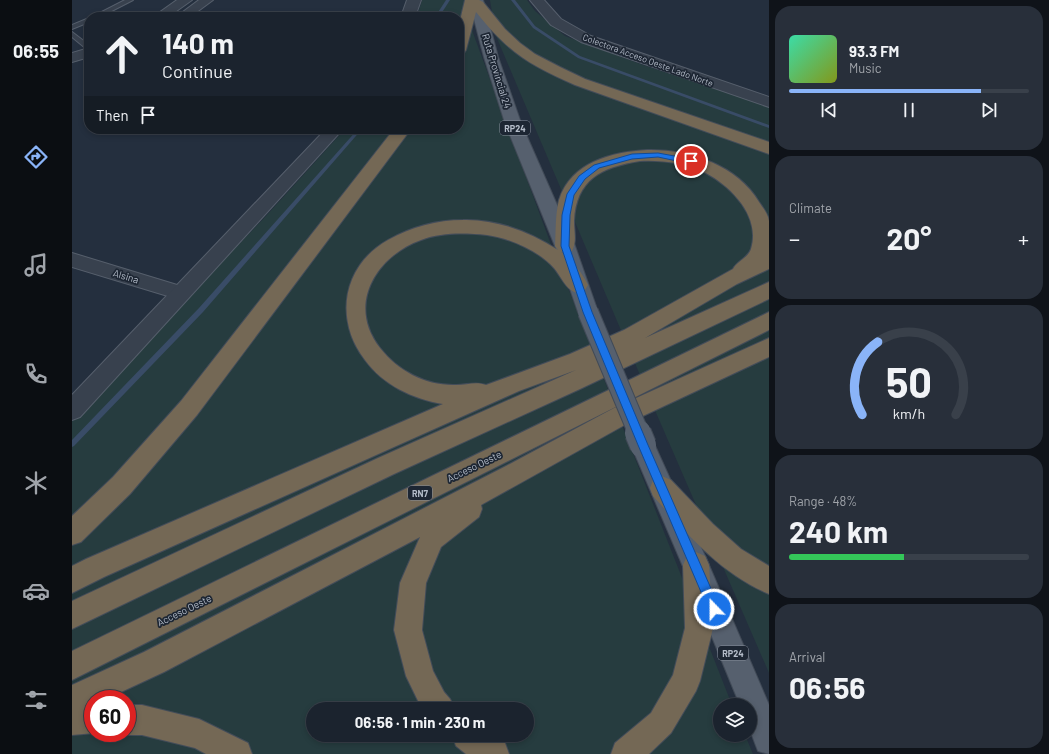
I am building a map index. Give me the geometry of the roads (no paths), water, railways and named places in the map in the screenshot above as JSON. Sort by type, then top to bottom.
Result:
[{"type":"highway","points":[[464,38],[476,2]]},
{"type":"highway","points":[[476,2],[493,24],[517,47],[556,71],[580,82],[769,148]]},
{"type":"highway","points":[[72,533],[92,515],[154,451],[219,370],[399,134]]},
{"type":"highway","points":[[565,246],[566,215],[570,194],[582,178],[597,167],[632,156],[658,155],[676,158],[712,169],[727,179],[741,189],[754,202],[764,219],[766,231],[764,242],[756,258],[730,279]]},
{"type":"highway","points":[[511,384],[467,394],[437,394],[404,382],[379,364],[364,344],[358,327],[355,311],[357,293],[367,269],[385,250],[412,235],[440,228],[465,226],[510,234],[532,242],[558,260],[578,285]]},
{"type":"highway","points":[[72,580],[102,565],[511,384],[578,360],[631,336],[730,279],[769,261]]},
{"type":"highway","points":[[72,615],[379,469],[572,382],[769,290]]},
{"type":"highway","name":"Acceso Oeste","points":[[72,666],[769,320]]},
{"type":"highway","points":[[72,700],[154,662],[515,474],[622,415],[769,347]]},
{"type":"highway","points":[[724,367],[769,365]]},
{"type":"highway","points":[[434,702],[420,676],[408,630],[413,583],[432,538],[515,474]]},
{"type":"highway","points":[[662,488],[704,533],[732,558],[769,581]]},
{"type":"highway","points":[[626,754],[661,723],[686,681],[699,628],[696,565]]},
{"type":"highway","points":[[72,720],[84,719]]},
{"type":"highway","points":[[136,720],[142,720],[199,734],[237,754]]},
{"type":"highway","points":[[475,742],[483,749],[494,754]]},
{"type":"main road","name":"Ruta Provincial 24","points":[[476,2],[491,57],[513,123],[565,246],[588,312],[769,740]]},
{"type":"street","points":[[167,12],[186,0]]},
{"type":"street","points":[[188,12],[204,0]]},
{"type":"street","points":[[410,12],[414,0]]},
{"type":"street","name":"Colectora Acceso Oeste Lado Norte","points":[[537,0],[556,22],[586,39],[769,102]]},
{"type":"street","points":[[72,58],[84,52]]},
{"type":"street","points":[[72,71],[84,66]]},
{"type":"street","points":[[72,410],[180,292],[330,134]]},
{"type":"street","name":"Alsina","points":[[72,260],[180,292]]},
{"type":"lane","points":[[105,12],[130,0]]},
{"type":"lane","points":[[72,27],[84,22]]},
{"type":"lane","points":[[72,34],[84,45]]},
{"type":"waterway","points":[[440,12],[448,0]]},
{"type":"waterway","points":[[513,0],[534,27],[579,57],[769,127]]},
{"type":"waterway","points":[[72,444],[201,310],[356,134]]}]
